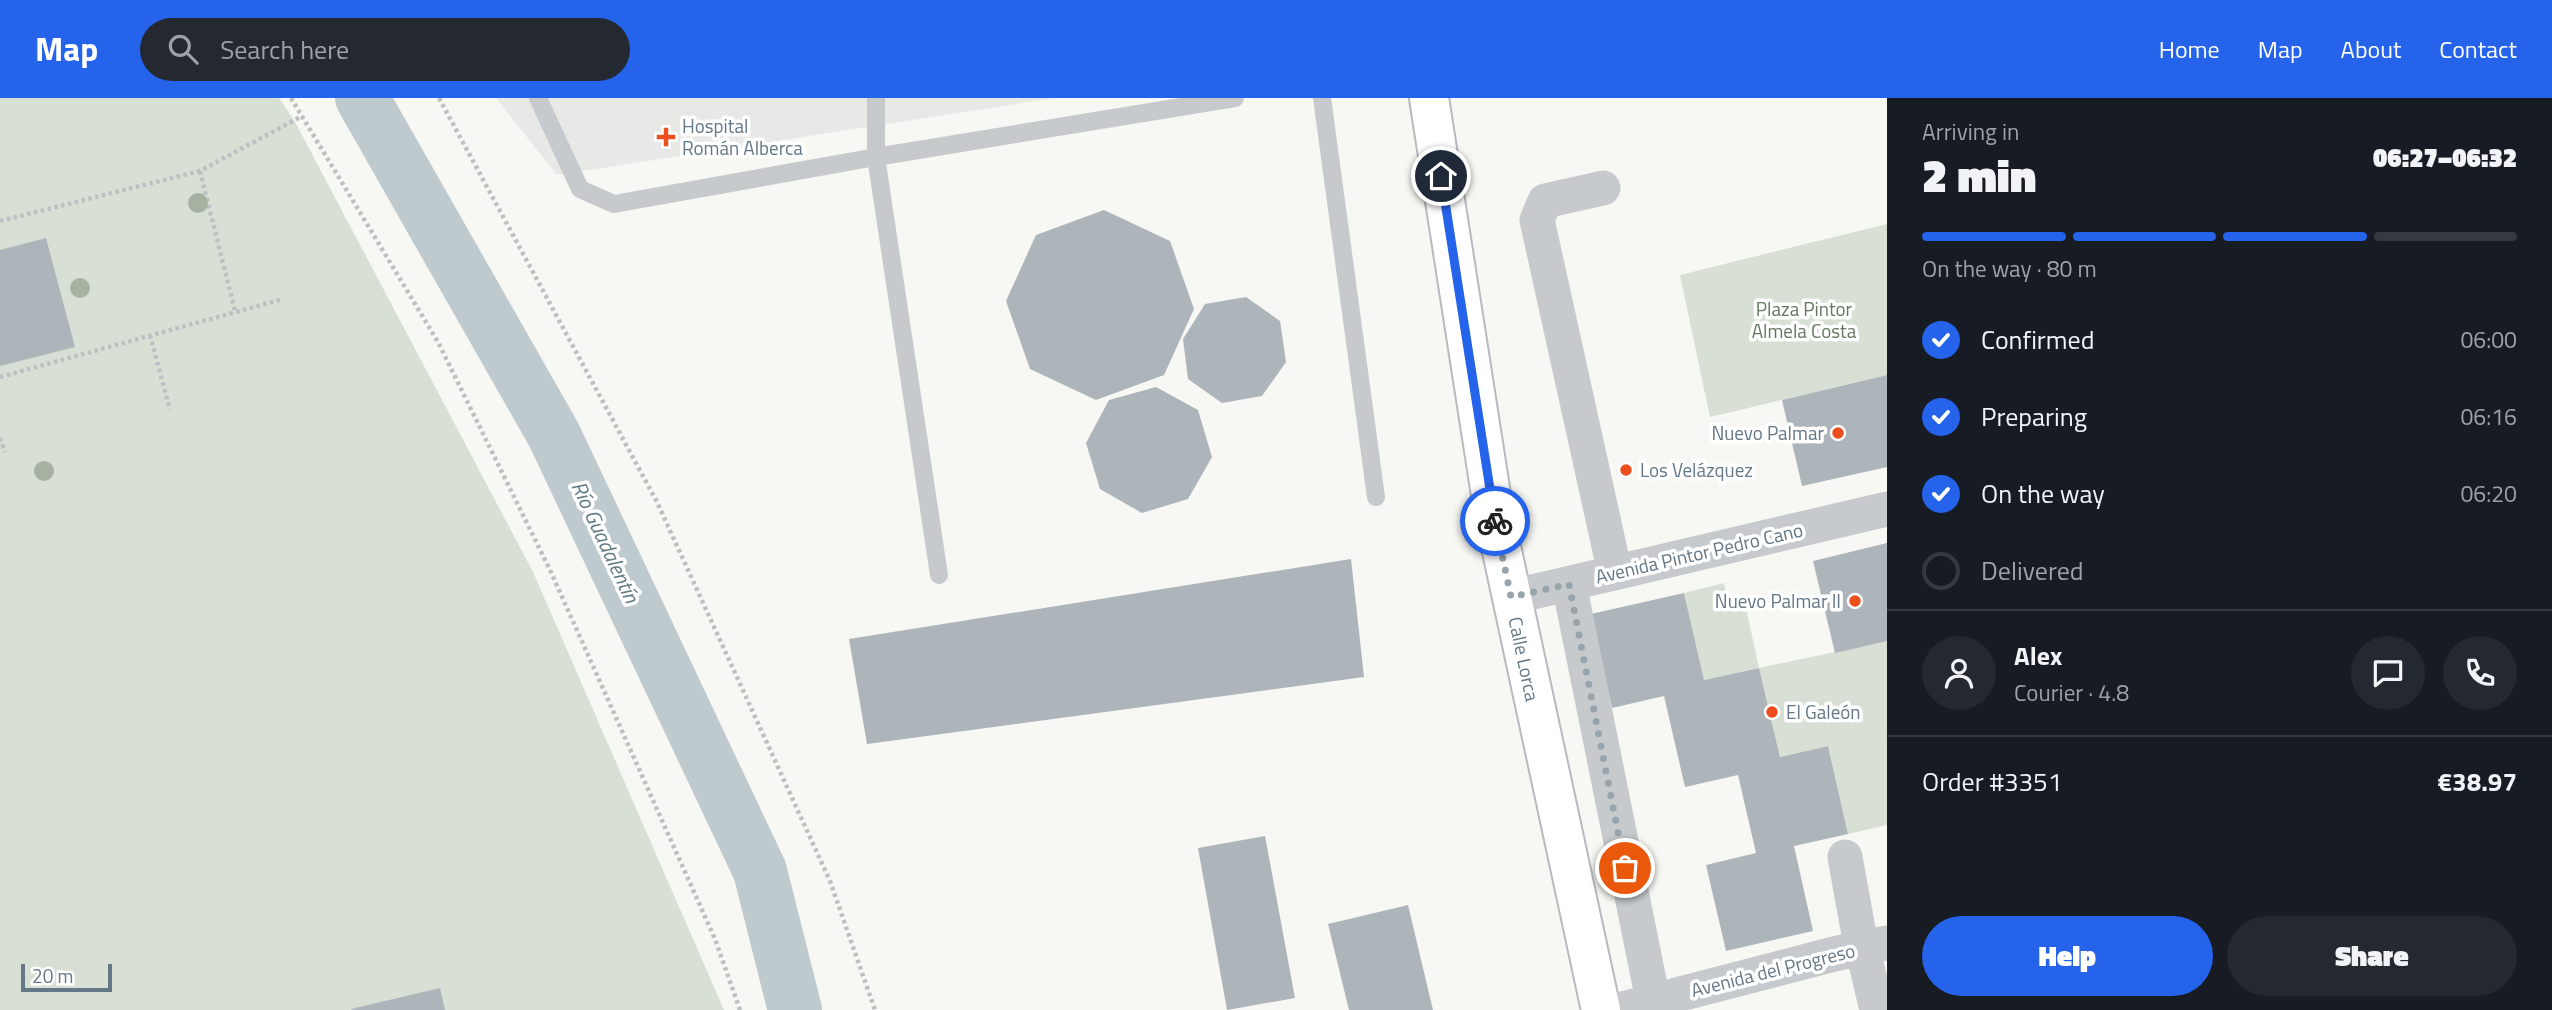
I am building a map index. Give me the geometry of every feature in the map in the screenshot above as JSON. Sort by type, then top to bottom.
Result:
[{"type":"main road","name":"Calle Lorca","points":[[1429,98],[1494,514],[1601,1010]]},
{"type":"street","points":[[1603,188],[1545,201],[1537,220],[1615,573]]},
{"type":"street","name":"Avenida Pintor Pedro Cano","points":[[1511,597],[1887,509]]},
{"type":"street","points":[[1569,584],[1654,1005]]},
{"type":"street","points":[[1845,857],[1875,945],[1877,1010]]},
{"type":"street","name":"Avenida del Progreso","points":[[1619,1010],[1654,1005],[1875,945]]},
{"type":"lane","points":[[538,98],[580,189],[614,204],[876,157],[1235,98]]},
{"type":"lane","points":[[876,98],[876,157],[939,575]]},
{"type":"lane","points":[[1322,98],[1376,498]]},
{"type":"path","points":[[291,98],[438,342],[538,546],[715,939],[740,1010]]},
{"type":"path","points":[[439,98],[657,502],[830,881],[875,1010]]},
{"type":"path","points":[[0,221],[200,171],[302,116]]},
{"type":"path","points":[[200,171],[235,311]]},
{"type":"path","points":[[0,377],[284,299]]},
{"type":"path","points":[[150,335],[170,410]]},
{"type":"path","points":[[0,438],[5,452]]},
{"type":"shaded area","name":"Hospital Román Alberca","points":[[496,98],[1055,98],[557,175]]},
{"type":"green space","points":[[0,98],[279,98],[294,120],[533,572],[724,1010],[0,1010]]},
{"type":"green space","name":"Plaza Pintor Almela Costa","points":[[1887,224],[1887,375],[1710,417],[1680,275]]},
{"type":"green space","points":[[1724,583],[1730,611],[1746,608],[1759,668],[1704,680],[1684,593]]},
{"type":"green space","points":[[1887,641],[1887,825],[1848,834],[1828,746],[1780,757],[1759,668]]},
{"type":"building","points":[[1104,210],[1170,241],[1194,309],[1164,375],[1096,400],[1030,369],[1006,301],[1036,235]]},
{"type":"building","points":[[46,238],[75,347],[0,366],[0,250]]},
{"type":"building","points":[[1246,297],[1280,321],[1286,362],[1262,396],[1222,403],[1188,379],[1183,339],[1205,304]]},
{"type":"building","name":"Nuevo Palmar","points":[[1887,375],[1887,467],[1802,486],[1782,400]]},
{"type":"building","points":[[1156,387],[1198,410],[1212,457],[1188,499],[1142,513],[1100,489],[1086,443],[1109,400]]},
{"type":"building","name":"Nuevo Palmar II","points":[[1887,543],[1887,641],[1835,653],[1813,561]]},
{"type":"building","points":[[1351,559],[1364,677],[867,744],[849,639]]},
{"type":"building","points":[[1684,593],[1704,680],[1759,668],[1780,757],[1828,746],[1848,834],[1794,846],[1813,931],[1726,951],[1706,865],[1756,853],[1738,775],[1685,787],[1664,696],[1612,708],[1591,614]]},
{"type":"building","points":[[1265,836],[1295,998],[1227,1010],[1198,848]]},
{"type":"building","points":[[1408,905],[1433,1010],[1349,1010],[1328,924]]},
{"type":"building","points":[[440,988],[445,1010],[351,1009]]},
{"type":"waterway","name":"Río Guadalentín","points":[[362,98],[554,435],[760,871],[795,1010]]},
{"type":"way so far","points":[[1495,521],[1511,597],[1569,584],[1625,868]]},
{"type":"place","name":"Hospital Román Alberca","points":[[666,137]]},
{"type":"place","name":"Nuevo Palmar","points":[[1838,433]]},
{"type":"place","name":"Los Velázquez","points":[[1626,470]]},
{"type":"place","name":"Nuevo Palmar II","points":[[1855,601]]},
{"type":"place","name":"El Galeón","points":[[1772,712]]},
{"type":"route","points":[[1441,176],[1495,521]]}]
